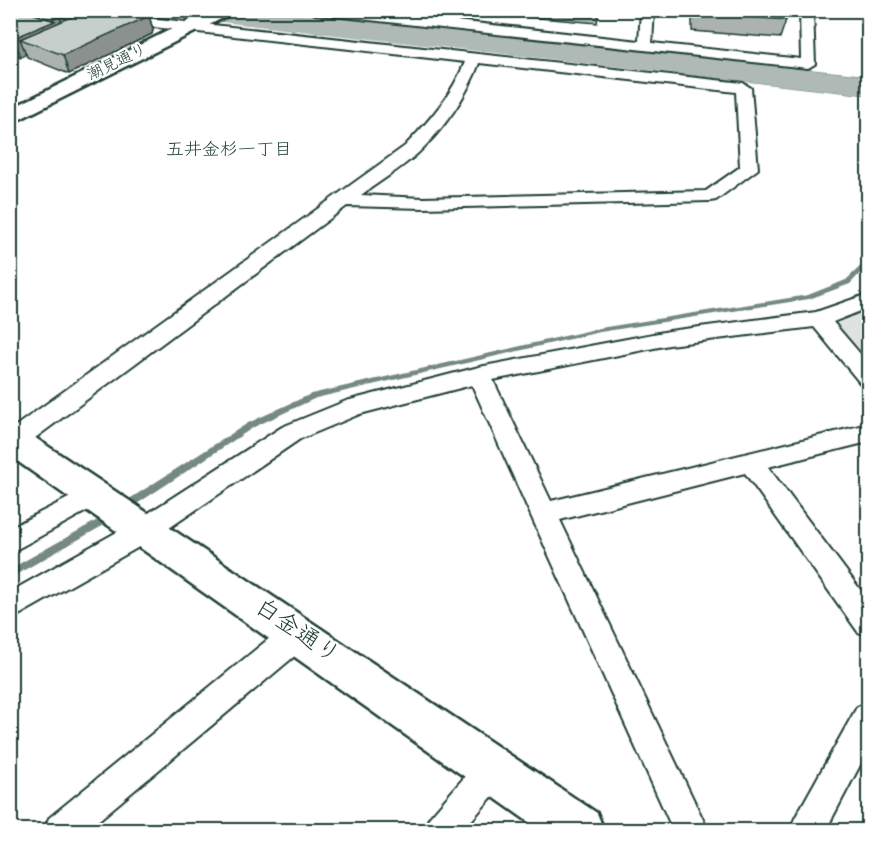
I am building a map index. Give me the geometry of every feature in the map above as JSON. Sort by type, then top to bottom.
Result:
[{"type":"street","points":[[37,10],[743,88],[749,169],[710,196],[423,203],[344,200]]},
{"type":"street","name":"潮見通り","points":[[10,118],[225,10]]},
{"type":"street","points":[[315,10],[808,63],[806,10]]},
{"type":"street","points":[[462,27],[470,10]]},
{"type":"street","points":[[645,47],[648,10]]},
{"type":"street","points":[[12,439],[411,150],[439,120],[466,81],[474,58]]},
{"type":"street","points":[[10,607],[143,531],[291,433],[354,407],[479,375],[669,338],[819,319],[868,301]]},
{"type":"street","points":[[819,319],[868,377]]},
{"type":"street","points":[[479,375],[691,831]]},
{"type":"street","points":[[544,513],[868,433]]},
{"type":"street","name":"白金通り","points":[[12,439],[143,531],[298,634],[580,831]]},
{"type":"street","points":[[751,463],[868,623]]},
{"type":"street","points":[[10,542],[94,495]]},
{"type":"street","points":[[61,831],[298,634]]},
{"type":"street","points":[[807,831],[868,718]]},
{"type":"street","points":[[441,831],[493,770]]},
{"type":"shaded area","points":[[868,301],[868,377],[819,319]]},
{"type":"water","points":[[655,54],[868,76],[868,95],[678,73]]},
{"type":"building","points":[[10,10],[37,10],[31,13],[55,21],[14,38],[10,37]]},
{"type":"building","points":[[50,10],[60,16],[52,20],[40,16],[39,11]]},
{"type":"building","points":[[88,10],[103,10],[114,14],[123,10],[148,12],[147,17],[63,55],[20,39]]},
{"type":"building","points":[[696,10],[784,10],[786,20],[696,13]]},
{"type":"waterway","points":[[185,10],[868,86]]},
{"type":"waterway","points":[[123,508],[251,425],[314,396],[600,330],[809,297],[848,282],[868,262]]},
{"type":"waterway","points":[[10,574],[110,517]]},
{"type":"district","name":"五井金杉一丁目","points":[[229,151]]}]
